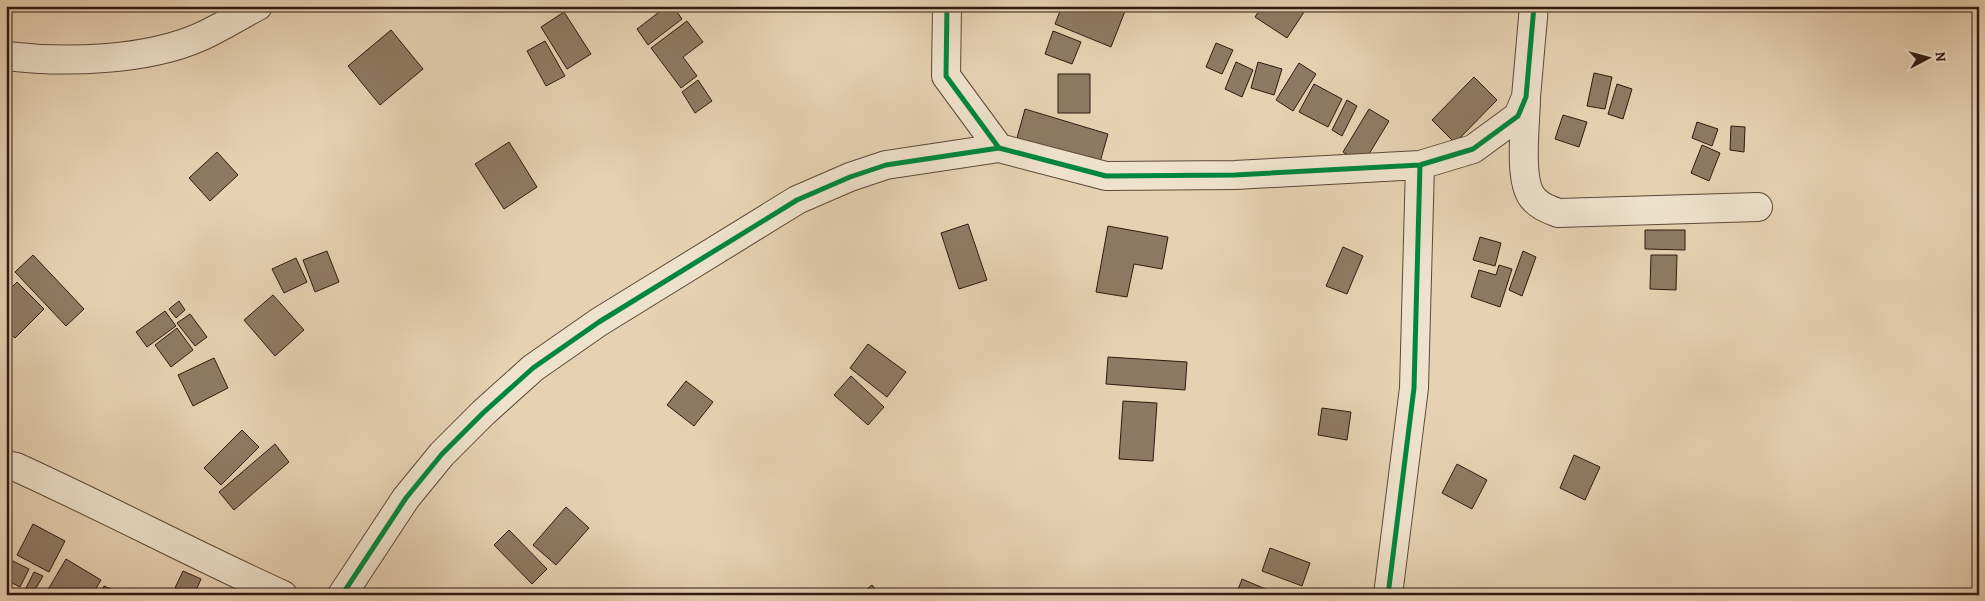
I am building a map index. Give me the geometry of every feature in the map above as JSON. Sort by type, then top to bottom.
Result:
[{"type":"street","points":[[6,56],[40,60],[83,60],[162,48],[199,38],[258,6]]},
{"type":"street","points":[[948,6],[946,76],[999,148]]},
{"type":"street","points":[[1534,6],[1526,97],[1525,180],[1532,196],[1542,207],[1558,213],[1758,207]]},
{"type":"street","points":[[342,595],[406,498],[442,454],[483,413],[533,368],[599,322],[797,200],[850,176],[886,165],[999,148],[1106,176],[1235,175],[1420,165],[1473,148],[1518,116],[1526,97]]},
{"type":"street","points":[[1388,595],[1414,388],[1420,165]]},
{"type":"street","points":[[6,465],[16,467],[85,499],[218,566],[283,595]]},
{"type":"building","points":[[667,6],[673,6],[682,19],[648,45],[637,29]]},
{"type":"building","points":[[1062,6],[1127,6],[1111,47],[1055,24]]},
{"type":"building","points":[[1262,6],[1308,6],[1287,38],[1255,17]]},
{"type":"building","points":[[564,12],[591,54],[567,69],[541,27]]},
{"type":"building","points":[[687,21],[703,42],[683,57],[697,76],[681,88],[651,48]]},
{"type":"building","points":[[391,30],[423,69],[380,105],[348,66]]},
{"type":"building","points":[[1053,31],[1081,42],[1072,64],[1045,54]]},
{"type":"building","points":[[545,41],[565,76],[546,86],[527,51]]},
{"type":"building","points":[[1216,43],[1233,50],[1222,74],[1206,67]]},
{"type":"building","points":[[1236,62],[1253,70],[1242,97],[1225,89]]},
{"type":"building","points":[[1258,62],[1282,69],[1274,95],[1251,88]]},
{"type":"building","points":[[1299,63],[1316,74],[1293,111],[1276,100]]},
{"type":"building","points":[[1594,73],[1612,77],[1605,109],[1587,106]]},
{"type":"building","points":[[1058,74],[1090,74],[1090,113],[1058,113]]},
{"type":"building","points":[[1474,77],[1497,100],[1455,143],[1432,120]]},
{"type":"building","points":[[698,80],[712,101],[695,113],[682,92]]},
{"type":"building","points":[[1314,84],[1342,99],[1328,127],[1299,112]]},
{"type":"building","points":[[1617,84],[1632,89],[1623,119],[1608,114]]},
{"type":"building","points":[[1347,100],[1357,106],[1342,136],[1332,130]]},
{"type":"building","points":[[1025,109],[1108,134],[1100,162],[1017,138]]},
{"type":"building","points":[[1369,109],[1389,121],[1363,164],[1343,152]]},
{"type":"building","points":[[1563,115],[1587,122],[1579,147],[1555,139]]},
{"type":"building","points":[[1697,122],[1718,129],[1712,146],[1692,138]]},
{"type":"building","points":[[1731,126],[1745,127],[1744,152],[1730,150]]},
{"type":"building","points":[[509,142],[537,187],[504,209],[475,164]]},
{"type":"building","points":[[1702,145],[1720,153],[1709,181],[1691,173]]},
{"type":"building","points":[[217,152],[238,175],[210,201],[189,178]]},
{"type":"building","points":[[968,224],[987,280],[959,289],[941,233]]},
{"type":"building","points":[[1108,226],[1168,237],[1162,269],[1134,264],[1127,297],[1096,292]]},
{"type":"building","points":[[1645,230],[1685,230],[1685,250],[1645,249]]},
{"type":"building","points":[[1480,237],[1501,243],[1495,266],[1473,260]]},
{"type":"building","points":[[1343,247],[1363,256],[1347,294],[1326,286]]},
{"type":"building","points":[[327,251],[339,282],[315,292],[303,260]]},
{"type":"building","points":[[1523,251],[1536,257],[1522,296],[1509,290]]},
{"type":"building","points":[[33,255],[84,309],[66,326],[15,272]]},
{"type":"building","points":[[1651,255],[1677,255],[1676,290],[1650,289]]},
{"type":"building","points":[[296,258],[307,282],[284,293],[272,269]]},
{"type":"building","points":[[1499,265],[1512,269],[1500,307],[1471,297],[1479,270],[1496,275]]},
{"type":"building","points":[[17,282],[44,309],[15,338],[6,330],[6,293]]},
{"type":"building","points":[[273,295],[304,330],[275,356],[244,320]]},
{"type":"building","points":[[179,301],[185,310],[176,318],[169,309]]},
{"type":"building","points":[[165,311],[176,326],[147,347],[136,332]]},
{"type":"building","points":[[190,314],[207,337],[195,346],[177,323]]},
{"type":"building","points":[[177,328],[193,350],[171,367],[155,345]]},
{"type":"building","points":[[868,344],[906,372],[887,397],[850,368]]},
{"type":"building","points":[[1108,357],[1187,362],[1185,390],[1106,384]]},
{"type":"building","points":[[214,358],[228,388],[193,406],[178,375]]},
{"type":"building","points":[[851,376],[884,407],[868,425],[834,395]]},
{"type":"building","points":[[686,381],[713,402],[694,426],[667,405]]},
{"type":"building","points":[[1123,401],[1157,403],[1153,461],[1119,459]]},
{"type":"building","points":[[1322,408],[1351,412],[1347,440],[1318,435]]},
{"type":"building","points":[[242,430],[259,447],[221,485],[204,468]]},
{"type":"building","points":[[275,444],[289,462],[234,510],[219,492]]},
{"type":"building","points":[[1574,455],[1600,467],[1585,500],[1560,488]]},
{"type":"building","points":[[1457,464],[1487,480],[1472,509],[1442,493]]},
{"type":"building","points":[[566,507],[589,528],[556,565],[533,545]]},
{"type":"building","points":[[33,524],[65,541],[49,572],[17,555]]},
{"type":"building","points":[[509,530],[547,569],[532,584],[494,545]]},
{"type":"building","points":[[1270,548],[1310,563],[1302,586],[1262,571]]},
{"type":"building","points":[[66,559],[101,580],[92,595],[46,593]]},
{"type":"building","points":[[13,561],[29,569],[20,587],[6,580],[6,575]]},
{"type":"building","points":[[183,571],[201,579],[194,595],[175,588]]},
{"type":"building","points":[[34,572],[43,576],[32,595],[25,590]]},
{"type":"building","points":[[1242,579],[1275,593],[1275,595],[1236,595]]},
{"type":"building","points":[[872,585],[880,595],[861,595],[861,594]]},
{"type":"building","points":[[104,586],[125,595],[100,595]]},
{"type":"cycle path","points":[[947,6],[946,76],[999,148],[1106,176],[1235,175],[1420,165],[1473,149],[1518,116],[1526,97],[1534,6]]},
{"type":"cycle path","points":[[342,595],[406,498],[442,454],[483,413],[533,368],[599,322],[797,200],[850,177],[886,165],[999,148]]},
{"type":"cycle path","points":[[1388,595],[1414,388],[1420,165]]}]
